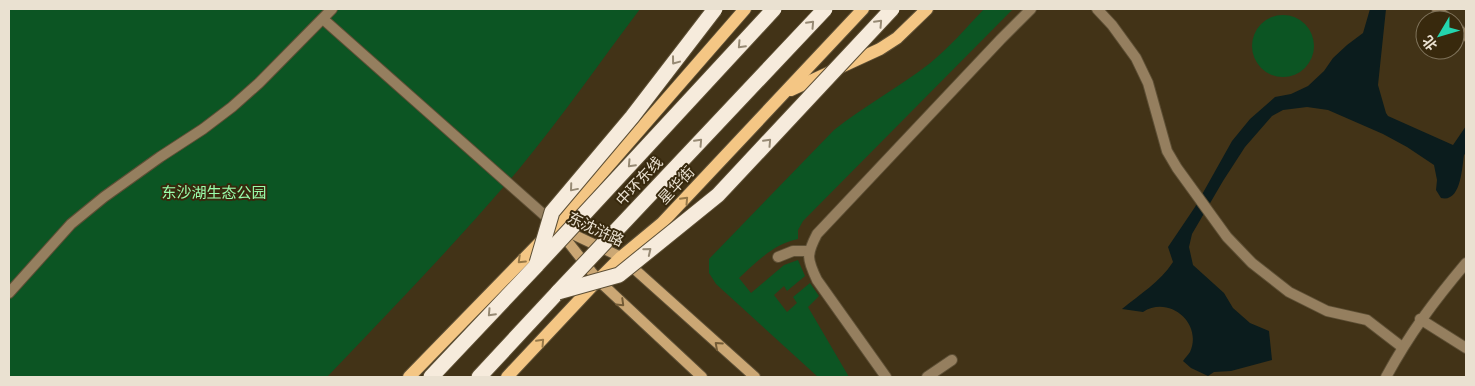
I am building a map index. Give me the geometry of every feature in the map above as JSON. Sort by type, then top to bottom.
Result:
[{"type":"highway","points":[[537,265],[552,212],[632,117],[715,9]]},
{"type":"highway","name":"中环东线","points":[[431,377],[774,9]]},
{"type":"highway","name":"中环东线","points":[[479,377],[825,9]]},
{"type":"highway","points":[[558,292],[619,275],[718,195],[892,9]]},
{"type":"main road","points":[[409,377],[556,226],[745,9]]},
{"type":"main road","name":"星华街","points":[[507,377],[621,257],[662,224],[863,9]]},
{"type":"main road","points":[[784,93],[880,49],[897,38],[927,9]]},
{"type":"main road","name":"东沈浒路","points":[[556,226],[621,257],[755,377]]},
{"type":"main road","name":"东沈浒路","points":[[556,226],[598,280],[702,377]]},
{"type":"street","points":[[9,293],[71,224],[104,197],[160,157],[204,129],[232,107],[259,83],[332,9]]},
{"type":"street","points":[[886,377],[817,280],[810,265],[808,251],[817,234],[1031,9]]},
{"type":"street","points":[[1097,9],[1112,25],[1136,58],[1148,83],[1167,150],[1176,168],[1226,237],[1252,263],[1289,292],[1327,311],[1366,320],[1402,347]]},
{"type":"street","points":[[323,19],[556,226]]},
{"type":"street","points":[[778,257],[793,251],[808,251]]},
{"type":"street","points":[[1386,377],[1420,319],[1466,263]]},
{"type":"street","points":[[1420,319],[1466,348]]},
{"type":"street","points":[[927,377],[952,360]]},
{"type":"green space","name":"东沙湖生态公园","points":[[9,9],[640,9],[519,169],[449,249],[327,377],[9,377]]},
{"type":"green space","points":[[984,9],[1013,9],[803,221],[798,230],[798,239],[773,249],[739,278],[751,293],[784,265],[798,260],[805,276],[787,291],[784,286],[774,295],[787,312],[797,303],[793,297],[810,283],[819,296],[808,307],[849,377],[818,377],[716,284],[709,273],[709,259],[834,130],[929,64]]},
{"type":"green space","points":[[1283,15],[1295,17],[1305,24],[1312,34],[1314,46],[1312,58],[1305,68],[1295,75],[1283,77],[1271,75],[1261,68],[1254,58],[1252,46],[1254,34],[1261,24],[1271,17]]},
{"type":"shaded area","points":[[1370,9],[1386,9],[1378,85],[1388,116],[1453,145],[1466,126],[1466,153],[1457,190],[1448,198],[1441,198],[1436,190],[1437,180],[1434,165],[1383,134],[1328,110],[1307,107],[1283,110],[1272,116],[1245,147],[1223,181],[1192,234],[1189,247],[1193,265],[1224,293],[1233,308],[1250,323],[1269,331],[1272,360],[1231,371],[1214,372],[1208,376],[1191,368],[1183,361],[1190,352],[1193,341],[1192,331],[1188,322],[1181,315],[1163,307],[1143,312],[1122,309],[1156,282],[1173,262],[1168,247],[1195,207],[1232,141],[1250,119],[1275,97],[1291,94],[1308,86],[1324,71],[1333,58],[1363,33]]}]
